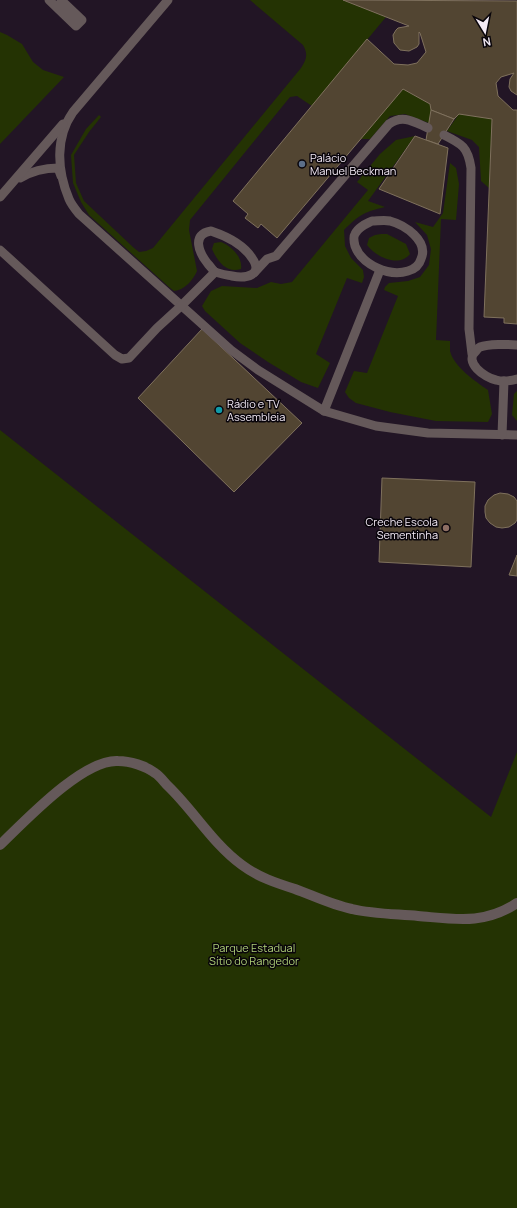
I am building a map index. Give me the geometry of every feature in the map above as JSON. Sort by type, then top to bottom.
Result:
[{"type":"street","points":[[0,845],[57,792],[81,774],[102,763],[117,760],[131,762],[155,773],[174,791],[215,840],[242,865],[263,878],[333,904],[368,912],[450,919],[476,919],[496,914],[517,903]]},
{"type":"lane","points":[[49,0],[76,26],[82,20],[61,0]]},
{"type":"lane","points":[[0,197],[168,0]]},
{"type":"lane","points":[[73,112],[66,122],[62,133],[60,167],[69,200],[79,214],[181,306],[232,350],[258,370],[324,411],[376,426],[428,434],[517,435]]},
{"type":"lane","points":[[254,273],[255,266],[252,258],[241,247],[225,235],[211,231],[205,232],[201,235],[199,247],[204,258],[215,272],[234,277],[251,276],[254,273],[267,259],[276,256],[389,124],[395,120],[404,118],[428,128]]},
{"type":"lane","points":[[444,135],[460,143],[470,158],[469,329],[472,354],[471,359],[474,365],[483,374],[494,380],[504,381],[517,379]]},
{"type":"lane","points":[[13,182],[28,173],[45,168],[58,168],[63,179]]},
{"type":"lane","points":[[389,221],[401,225],[413,234],[421,244],[423,253],[416,268],[407,272],[380,270],[364,260],[357,251],[354,241],[355,234],[360,227],[372,222],[389,221]]},
{"type":"lane","points":[[0,250],[115,355],[122,359],[129,358],[157,328],[215,272]]},
{"type":"lane","points":[[324,411],[380,270]]},
{"type":"lane","points":[[472,354],[480,347],[505,344],[517,345]]},
{"type":"lane","points":[[502,435],[504,381]]},
{"type":"green space","points":[[250,0],[343,0],[386,17],[312,106],[297,96],[290,97],[190,220],[189,230],[197,271],[188,284],[182,289],[174,291],[89,215],[81,202],[73,183],[71,155],[86,129],[99,115],[101,117],[74,155],[76,183],[84,201],[134,248],[139,252],[153,248],[305,62],[306,51],[303,45]]},
{"type":"green space","points":[[0,32],[22,44],[33,62],[43,70],[64,77],[0,144]]},
{"type":"green space","points":[[403,89],[430,104],[431,110],[429,123],[405,114],[390,116],[370,139],[360,139]]},
{"type":"green space","points":[[459,114],[492,119],[489,188],[481,181],[479,147],[472,140],[447,131]]},
{"type":"green space","points":[[415,136],[368,201],[385,207],[362,215],[344,230],[345,246],[351,258],[363,270],[364,277],[362,283],[347,278],[316,354],[330,363],[318,388],[301,382],[240,343],[205,311],[202,306],[211,291],[222,286],[257,288],[271,282],[281,284],[292,282],[368,190],[357,182],[380,154],[396,140]]},
{"type":"green space","points":[[450,163],[456,168],[459,184],[456,220],[441,219],[436,340],[450,341],[450,351],[456,363],[460,368],[488,390],[492,414],[488,422],[436,421],[390,412],[356,403],[349,398],[345,392],[354,371],[367,373],[398,296],[384,290],[385,287],[389,283],[408,281],[420,277],[429,265],[431,249],[427,235],[415,222],[433,227],[443,213]]},
{"type":"green space","points":[[381,234],[387,234],[406,244],[410,254],[400,260],[394,260],[382,257],[376,253],[367,245],[369,238]]},
{"type":"green space","points":[[221,242],[236,252],[240,260],[241,269],[231,270],[223,265],[217,258],[212,249],[214,243]]},
{"type":"green space","points":[[517,391],[517,421],[512,415],[514,394]]},
{"type":"green space","name":"Parque Estadual Sítio do Rangedor","points":[[0,430],[491,817],[517,752],[517,1208],[0,1208]]},
{"type":"building","name":"Palácio Manuel Beckman","points":[[343,0],[517,1],[517,95],[511,91],[509,87],[510,79],[514,73],[501,77],[496,83],[498,96],[513,110],[517,110],[517,324],[504,323],[504,318],[484,317],[492,119],[459,114],[454,119],[431,110],[430,104],[403,89],[277,238],[261,224],[258,228],[245,218],[248,214],[233,201],[367,39],[394,64],[408,65],[417,63],[426,52],[419,32],[419,44],[417,47],[409,51],[400,50],[394,43],[393,35],[398,28],[409,26]]},
{"type":"building","points":[[431,110],[454,119],[438,144],[426,140]]},
{"type":"building","points":[[415,136],[448,148],[440,214],[379,189]]},
{"type":"building","name":"Rádio e TV Assembleia","points":[[202,329],[302,423],[234,492],[138,398]]},
{"type":"building","points":[[382,478],[475,482],[471,567],[379,562]]},
{"type":"building","points":[[500,493],[508,494],[514,497],[517,501],[517,520],[509,527],[496,527],[486,518],[485,506],[488,500],[494,495]]},
{"type":"building","points":[[517,555],[517,576],[509,575]]},
{"type":"place","name":"Palácio Manuel Beckman","points":[[302,164]]},
{"type":"place","name":"Rádio e TV Assembleia","points":[[219,410]]},
{"type":"place","name":"Creche Escola Sementinha","points":[[446,528]]}]
